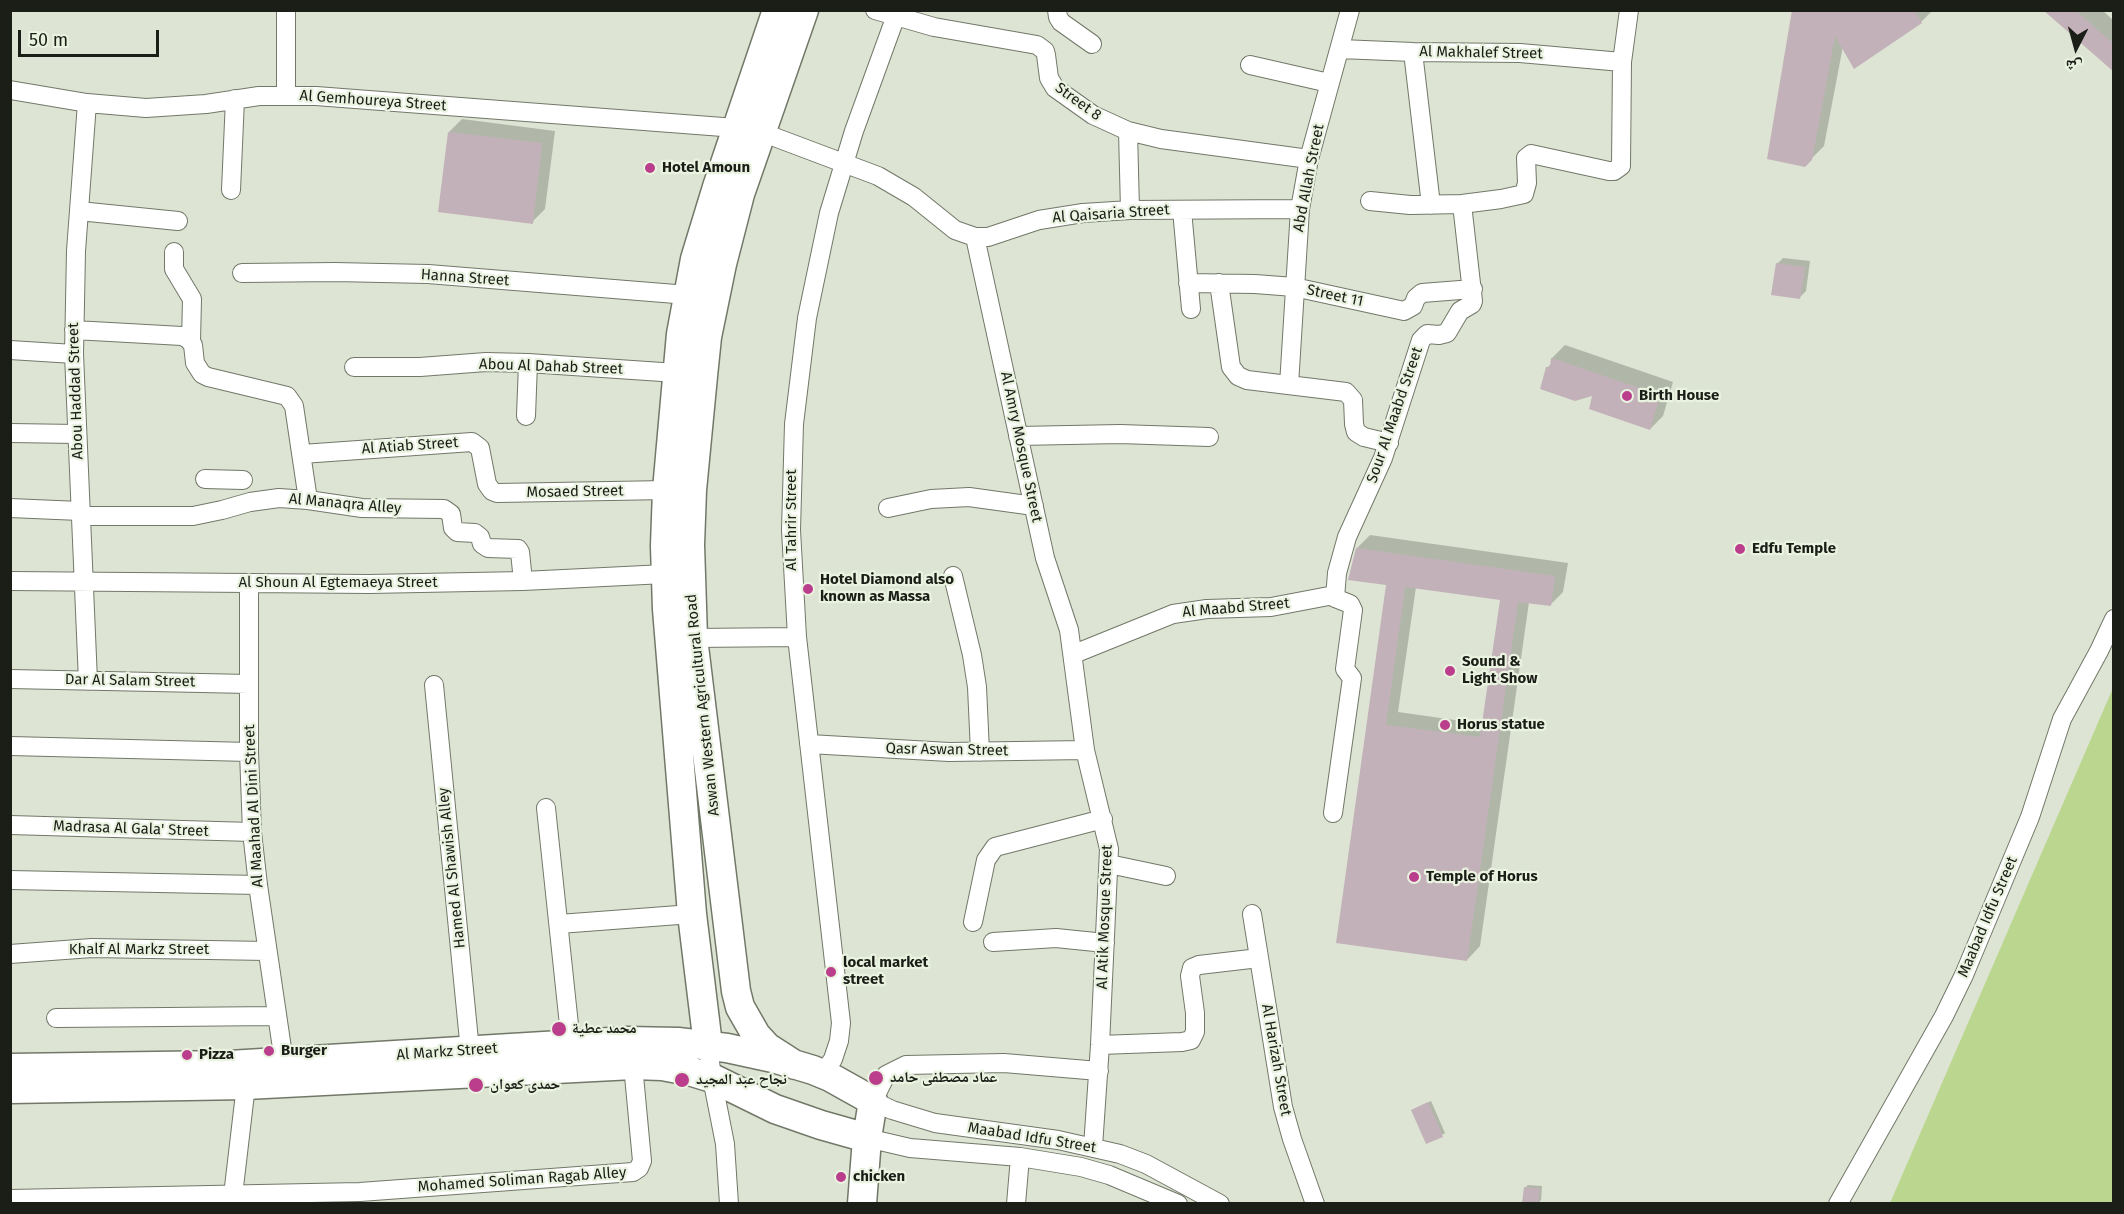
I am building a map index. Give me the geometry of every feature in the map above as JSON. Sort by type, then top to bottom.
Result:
[{"type":"main road","name":"Aswan Western Agricultural Road","points":[[795,1065],[767,1047],[756,1035],[747,1022],[736,991],[693,638],[690,584],[694,336],[688,295],[705,223],[804,10]]},
{"type":"main road","name":"Aswan Western Agricultural Road","points":[[708,1045],[692,915],[666,574],[667,490],[677,374],[694,336],[730,229],[771,13]]},
{"type":"main road","name":"Al Markz Street","points":[[10,1089],[246,1085],[424,1065],[470,1051],[652,1041],[708,1045],[795,1065],[823,1074],[873,1101]]},
{"type":"main road","name":"Al Markz Street","points":[[10,1068],[176,1067],[284,1062],[633,1065],[680,1069],[712,1078],[775,1108],[820,1125],[867,1138]]},
{"type":"main road","points":[[862,1203],[867,1138],[873,1101]]},
{"type":"street","points":[[286,10],[286,96]]},
{"type":"street","name":"Street 8","points":[[875,10],[897,14],[934,27],[1037,45],[1045,51],[1048,78],[1055,88],[1093,115],[1128,131],[1161,139],[1309,159]]},
{"type":"street","points":[[1057,10],[1061,22],[1092,44]]},
{"type":"street","name":"Abd Allah Street","points":[[1289,385],[1300,209],[1309,159],[1350,10]]},
{"type":"street","points":[[1370,201],[1431,205],[1462,204],[1524,194],[1527,183],[1526,158],[1531,154],[1609,171],[1618,169],[1622,161],[1622,62],[1629,10]]},
{"type":"street","name":"Al Tahrir Street","points":[[823,1074],[836,1050],[841,1023],[797,637],[791,520],[797,392],[817,265],[844,162],[897,14]]},
{"type":"street","name":"Al Makhalef Street","points":[[1340,49],[1520,52],[1622,62]]},
{"type":"street","points":[[1413,52],[1431,205]]},
{"type":"street","points":[[1250,65],[1329,83]]},
{"type":"street","name":"Al Gemhoureya Street","points":[[10,90],[87,103],[166,108],[235,99],[286,96],[350,98],[749,130]]},
{"type":"street","points":[[231,190],[235,99]]},
{"type":"street","name":"Abou Haddad Street","points":[[87,103],[79,211],[74,354],[88,681]]},
{"type":"street","points":[[749,130],[878,176],[922,203],[955,230],[975,237]]},
{"type":"street","points":[[1128,131],[1130,210]]},
{"type":"street","points":[[1462,204],[1473,289]]},
{"type":"street","name":"Al Qaisaria Street","points":[[975,237],[988,237],[1039,220],[1059,216],[1130,210],[1300,209]]},
{"type":"street","points":[[1182,210],[1191,309]]},
{"type":"street","points":[[79,211],[178,220]]},
{"type":"street","name":"Al Amry Mosque Street","points":[[975,237],[1045,558],[1069,630],[1074,654]]},
{"type":"street","points":[[174,252],[174,269],[192,299],[191,341],[195,363],[202,374],[214,379],[281,394],[291,400],[295,412],[308,500]]},
{"type":"street","name":"Hanna Street","points":[[242,273],[428,274],[688,295]]},
{"type":"street","name":"Street 11","points":[[1188,283],[1294,287],[1404,310],[1413,306],[1416,298],[1422,293],[1473,289]]},
{"type":"street","points":[[1219,283],[1231,367],[1234,372],[1247,380],[1349,394],[1353,400],[1356,432],[1364,437],[1389,443]]},
{"type":"street","name":"Sour Al Maabd Street","points":[[1334,595],[1337,573],[1347,537],[1389,443],[1421,339],[1427,334],[1447,333],[1460,311],[1472,304],[1473,289]]},
{"type":"street","points":[[74,330],[179,335],[191,341]]},
{"type":"street","points":[[10,350],[74,354]]},
{"type":"street","name":"Abou Al Dahab Street","points":[[354,367],[420,368],[486,362],[677,374]]},
{"type":"street","points":[[526,416],[528,363]]},
{"type":"street","points":[[10,433],[77,434]]},
{"type":"street","points":[[1018,436],[1120,434],[1209,437]]},
{"type":"street","name":"Al Atiab Street","points":[[302,454],[472,442],[478,445],[482,452],[487,484]]},
{"type":"street","points":[[205,479],[239,480],[236,505]]},
{"type":"street","name":"Mosaed Street","points":[[487,484],[496,493],[667,490]]},
{"type":"street","points":[[888,508],[931,500],[969,497],[1034,506]]},
{"type":"street","name":"Al Manaqra Alley","points":[[10,508],[81,514],[193,516],[265,499],[308,500],[362,508],[444,509],[451,514],[453,528],[457,532],[478,534],[482,544],[488,548],[515,547],[518,549],[523,581]]},
{"type":"street","name":"Al Shoun Al Egtemaeya Street","points":[[10,581],[369,584],[523,581],[666,574]]},
{"type":"street","points":[[953,576],[972,655],[977,687],[980,752]]},
{"type":"street","name":"Al Maahad Al Dini Street","points":[[249,584],[249,752],[252,832],[284,1062]]},
{"type":"street","points":[[1333,813],[1352,678],[1345,669],[1353,610],[1350,604],[1337,600],[1334,595]]},
{"type":"street","name":"Al Maabd Street","points":[[1074,654],[1173,614],[1207,609],[1271,607],[1334,595]]},
{"type":"street","name":"Maabad Idfu Street","points":[[1838,1203],[1959,986],[2030,817],[2062,719],[2114,619]]},
{"type":"street","points":[[693,638],[797,637]]},
{"type":"street","name":"Al Atik Mosque Street","points":[[1074,654],[1077,700],[1085,750],[1109,849],[1099,1071],[1093,1147]]},
{"type":"street","name":"Dar Al Salam Street","points":[[10,679],[249,684]]},
{"type":"street","name":"Hamed Al Shawish Alley","points":[[434,685],[470,1051]]},
{"type":"street","name":"Qasr Aswan Street","points":[[809,744],[980,752],[1085,750]]},
{"type":"street","points":[[10,746],[249,752]]},
{"type":"street","points":[[546,807],[571,1044]]},
{"type":"street","points":[[973,922],[986,860],[994,847],[1103,819]]},
{"type":"street","name":"Madrasa Al Gala' Street","points":[[10,825],[252,832]]},
{"type":"street","points":[[1109,864],[1166,876]]},
{"type":"street","points":[[10,880],[258,885]]},
{"type":"street","name":"Al Harizah Street","points":[[1251,914],[1283,1107],[1315,1203]]},
{"type":"street","points":[[559,924],[692,915]]},
{"type":"street","points":[[993,942],[1056,938],[1105,943]]},
{"type":"street","name":"Khalf Al Markz Street","points":[[10,954],[92,948],[267,951]]},
{"type":"street","points":[[1100,1045],[1191,1040],[1195,1032],[1190,976],[1192,968],[1198,965],[1258,958]]},
{"type":"street","points":[[56,1018],[277,1016]]},
{"type":"street","points":[[708,1045],[725,1144],[729,1203]]},
{"type":"street","points":[[873,1101],[886,1075],[906,1065],[1004,1063],[1099,1071]]},
{"type":"street","name":"Mohamed Soliman Ragab Alley","points":[[10,1199],[322,1199],[633,1172],[639,1168],[642,1161],[633,1065]]},
{"type":"street","points":[[232,1199],[246,1085]]},
{"type":"street","name":"Maabad Idfu Street","points":[[873,1101],[892,1110],[935,1123],[1023,1134],[1093,1147],[1146,1164],[1220,1203]]},
{"type":"street","name":"Maabad Idfu Street","points":[[867,1138],[910,1148],[1020,1157],[1081,1167],[1109,1175],[1178,1203]]},
{"type":"street","points":[[1016,1203],[1020,1157]]},
{"type":"green space","points":[[2113,688],[2113,1203],[1890,1203]]},
{"type":"building","points":[[1792,10],[1914,10],[1922,23],[1854,69],[1835,36],[1812,160],[1805,167],[1767,159]]},
{"type":"building","points":[[2043,10],[2075,10],[2114,44],[2114,72]]},
{"type":"building","points":[[448,132],[542,143],[533,224],[438,212]]},
{"type":"building","points":[[1776,263],[1805,267],[1800,299],[1771,295]]},
{"type":"building","name":"Birth House","points":[[1551,358],[1660,395],[1650,430],[1589,409],[1592,396],[1575,401],[1540,389],[1546,367],[1550,367]]},
{"type":"building","points":[[1356,548],[1555,576],[1551,606],[1518,602],[1467,961],[1336,943],[1386,585],[1348,580]],"holes":[[[1405,587],[1500,600],[1480,737],[1386,725]]]},
{"type":"building","points":[[1428,1102],[1443,1137],[1426,1144],[1411,1110]]},
{"type":"building","points":[[1524,1187],[1540,1189],[1538,1203],[1522,1203]]},
{"type":"place","name":"Hotel Amoun","points":[[650,168]]},
{"type":"place","name":"Birth House","points":[[1627,396]]},
{"type":"place","name":"Edfu Temple","points":[[1740,549]]},
{"type":"place","name":"Hotel Diamond also known as Massa","points":[[808,589]]},
{"type":"place","name":"Sound & Light Show","points":[[1450,671]]},
{"type":"place","name":"Horus statue","points":[[1445,725]]},
{"type":"place","name":"Temple of Horus","points":[[1414,877]]},
{"type":"place","name":"local market street","points":[[831,972]]},
{"type":"place","name":"محمد عطية","points":[[559,1029]]},
{"type":"place","name":"Burger","points":[[269,1051]]},
{"type":"place","name":"Pizza","points":[[187,1055]]},
{"type":"place","name":"عماد مصطفى حامد","points":[[876,1078]]},
{"type":"place","name":"نجاح عبد المجيد","points":[[682,1080]]},
{"type":"place","name":"حمدى كعوان","points":[[476,1085]]},
{"type":"place","name":"chicken","points":[[841,1177]]}]
